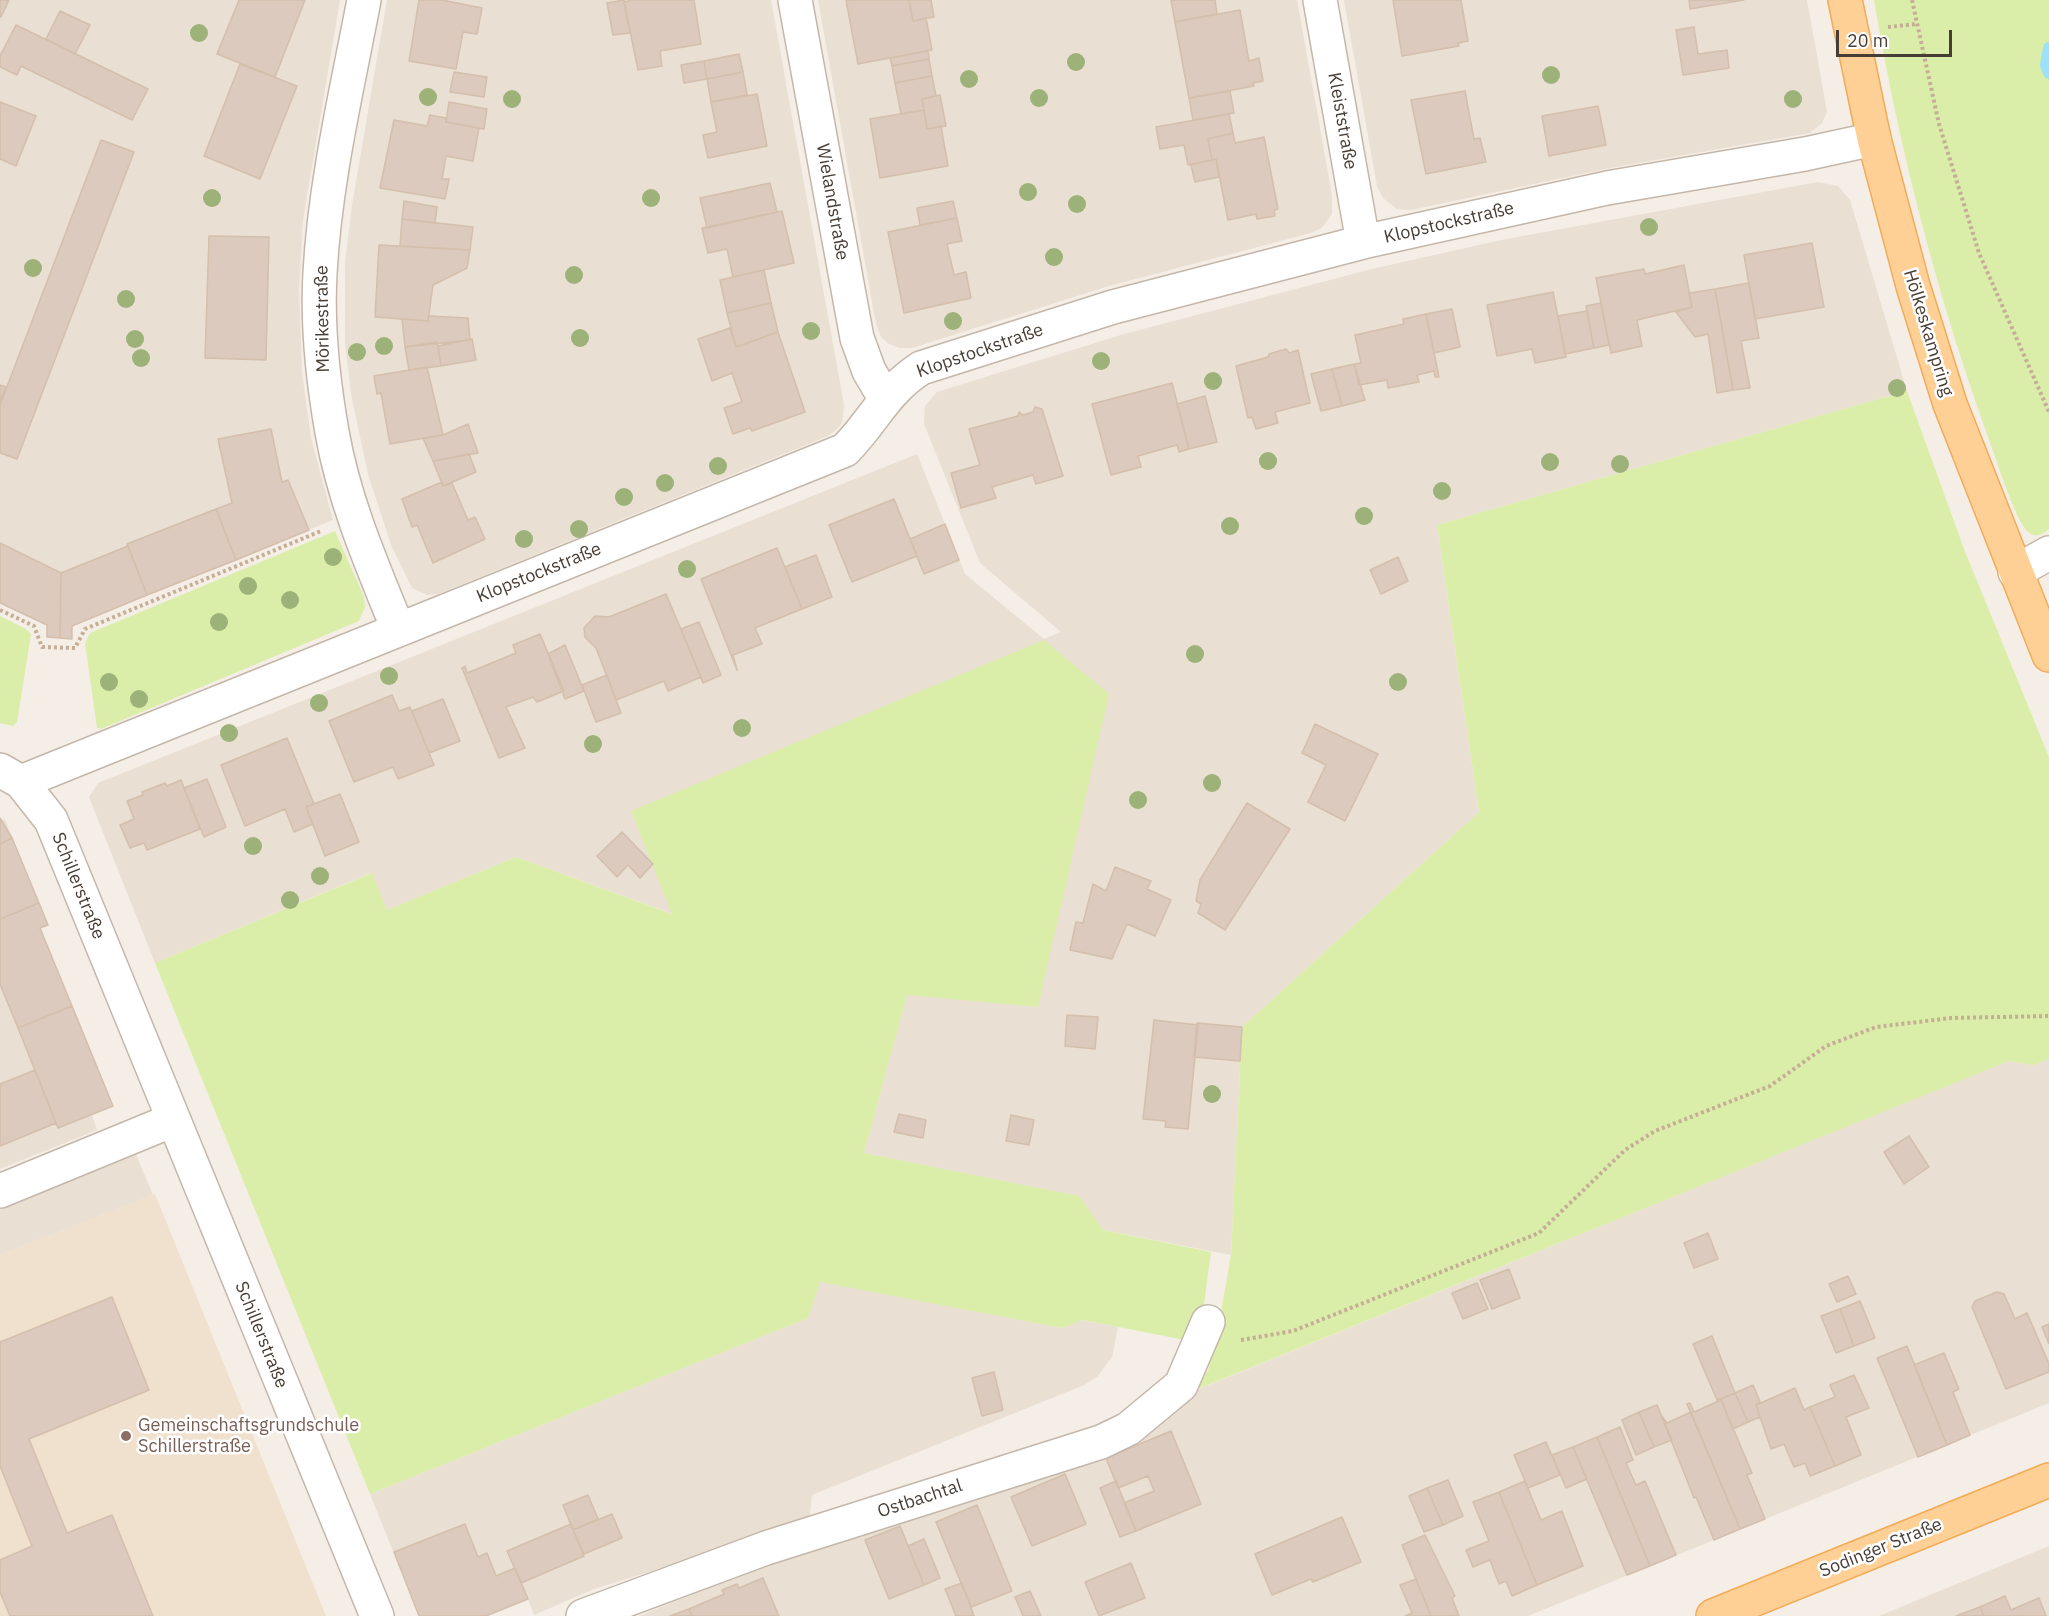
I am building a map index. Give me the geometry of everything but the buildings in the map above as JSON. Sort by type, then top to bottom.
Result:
[{"type":"main road","name":"Hölkeskampring","points":[[1845,0],[1874,139],[1913,286],[1950,404],[2049,655]]},
{"type":"main road","name":"Sodinger Straße","points":[[1713,1616],[2049,1480]]},
{"type":"street","name":"Mörikestraße","points":[[364,0],[327,202],[320,275],[325,387],[332,434],[355,517],[398,629]]},
{"type":"street","name":"Wielandstraße","points":[[795,0],[856,338],[869,371],[885,398]]},
{"type":"street","name":"Kleiststraße","points":[[1320,0],[1363,242]]},
{"type":"street","name":"Klopstockstraße","points":[[10,776],[398,629],[845,450],[859,436],[885,398],[900,382],[921,368],[1113,307],[1363,242],[1607,188],[1805,154],[1874,139]]},
{"type":"street","points":[[2015,572],[2049,553]]},
{"type":"street","name":"Schillerstraße","points":[[10,776],[51,820],[377,1616]]},
{"type":"street","points":[[0,1191],[173,1120]]},
{"type":"street","name":"Ostbachtal","points":[[583,1616],[766,1548],[1101,1442],[1128,1429],[1181,1384],[1204,1334]]},
{"type":"path","points":[[1912,0],[1939,124],[1979,253],[2049,412]]},
{"type":"path","points":[[1880,28],[1917,24]]},
{"type":"path","points":[[0,610],[34,626],[42,647],[75,648],[85,629],[355,517]]},
{"type":"path","points":[[1204,1334],[1293,1332],[1539,1233],[1625,1150],[1655,1131],[1770,1086],[1826,1046],[1876,1027],[1951,1018],[2049,1016]]},
{"type":"shaded area","points":[[0,0],[340,0],[303,220],[299,291],[302,373],[311,438],[333,520],[72,626],[72,639],[47,637],[47,625],[0,603]]},
{"type":"shaded area","points":[[387,0],[771,0],[844,405],[842,423],[836,430],[828,436],[438,594],[427,595],[412,588],[391,545],[368,474],[351,394],[345,343],[345,263],[352,205]]},
{"type":"shaded area","points":[[818,0],[1297,0],[1332,195],[1332,214],[1322,228],[1311,233],[1109,286],[912,348],[900,348],[889,344],[881,337],[876,324]]},
{"type":"shaded area","points":[[1344,0],[1807,0],[1827,112],[1822,123],[1810,133],[1610,168],[1411,210],[1397,209],[1383,198],[1377,186]]},
{"type":"shaded area","points":[[1818,182],[1838,186],[1850,200],[1907,391],[1437,525],[1479,812],[1242,1027],[1231,1255],[1103,1230],[1078,1196],[864,1153],[907,994],[1038,1007],[631,811],[673,914],[516,857],[387,910],[371,873],[155,963],[89,797],[98,783],[917,454],[965,574],[1044,639],[1061,632],[980,563],[924,424],[925,406],[937,392],[1124,334],[1372,269],[1501,240]]},
{"type":"shaded area","points":[[0,818],[5,820],[48,925],[40,929],[113,1106],[92,1115],[97,1130],[0,1169]]},
{"type":"shaded area","points":[[2049,1059],[2049,1403],[1528,1616],[639,1616],[2009,1061],[2033,1065]]},
{"type":"shaded area","points":[[135,1152],[153,1195],[0,1255],[0,1210]]},
{"type":"shaded area","name":"Gemeinschaftsgrundschule Schillerstraße","points":[[155,1194],[326,1616],[0,1616],[0,1255]]},
{"type":"shaded area","points":[[819,1281],[1062,1328],[1082,1320],[1118,1327],[1112,1357],[1097,1377],[1084,1385],[812,1495],[809,1522],[594,1589],[534,1615],[528,1599],[486,1616],[419,1616],[370,1494],[808,1318]]},
{"type":"shaded area","points":[[2049,1546],[2049,1616],[1879,1616]]},
{"type":"green space","points":[[1874,0],[2049,0],[2049,529],[2040,535],[2029,533],[2016,512],[1969,384],[1952,330],[1921,221],[1895,111]]},
{"type":"green space","points":[[1907,391],[1964,549],[2049,757],[2049,1059],[2033,1065],[2009,1061],[1173,1399],[1208,1371],[1219,1323],[1231,1255],[1242,1027],[1479,812],[1437,525]]},
{"type":"green space","points":[[335,531],[364,597],[365,607],[359,621],[101,729],[97,728],[85,643],[90,633]]},
{"type":"green space","points":[[0,616],[26,629],[31,634],[17,722],[13,726],[0,723]]},
{"type":"green space","points":[[1044,640],[1109,694],[1038,1007],[907,995],[864,1153],[1079,1196],[1103,1230],[1211,1252],[1203,1311],[1190,1341],[1083,1320],[1062,1328],[820,1282],[808,1318],[370,1494],[155,963],[372,873],[387,910],[516,857],[672,914],[631,811]]},
{"type":"waterway","points":[[2049,48],[2046,65],[2049,73]]},
{"type":"place","name":"Gemeinschaftsgrundschule Schillerstraße","points":[[126,1436]]}]
